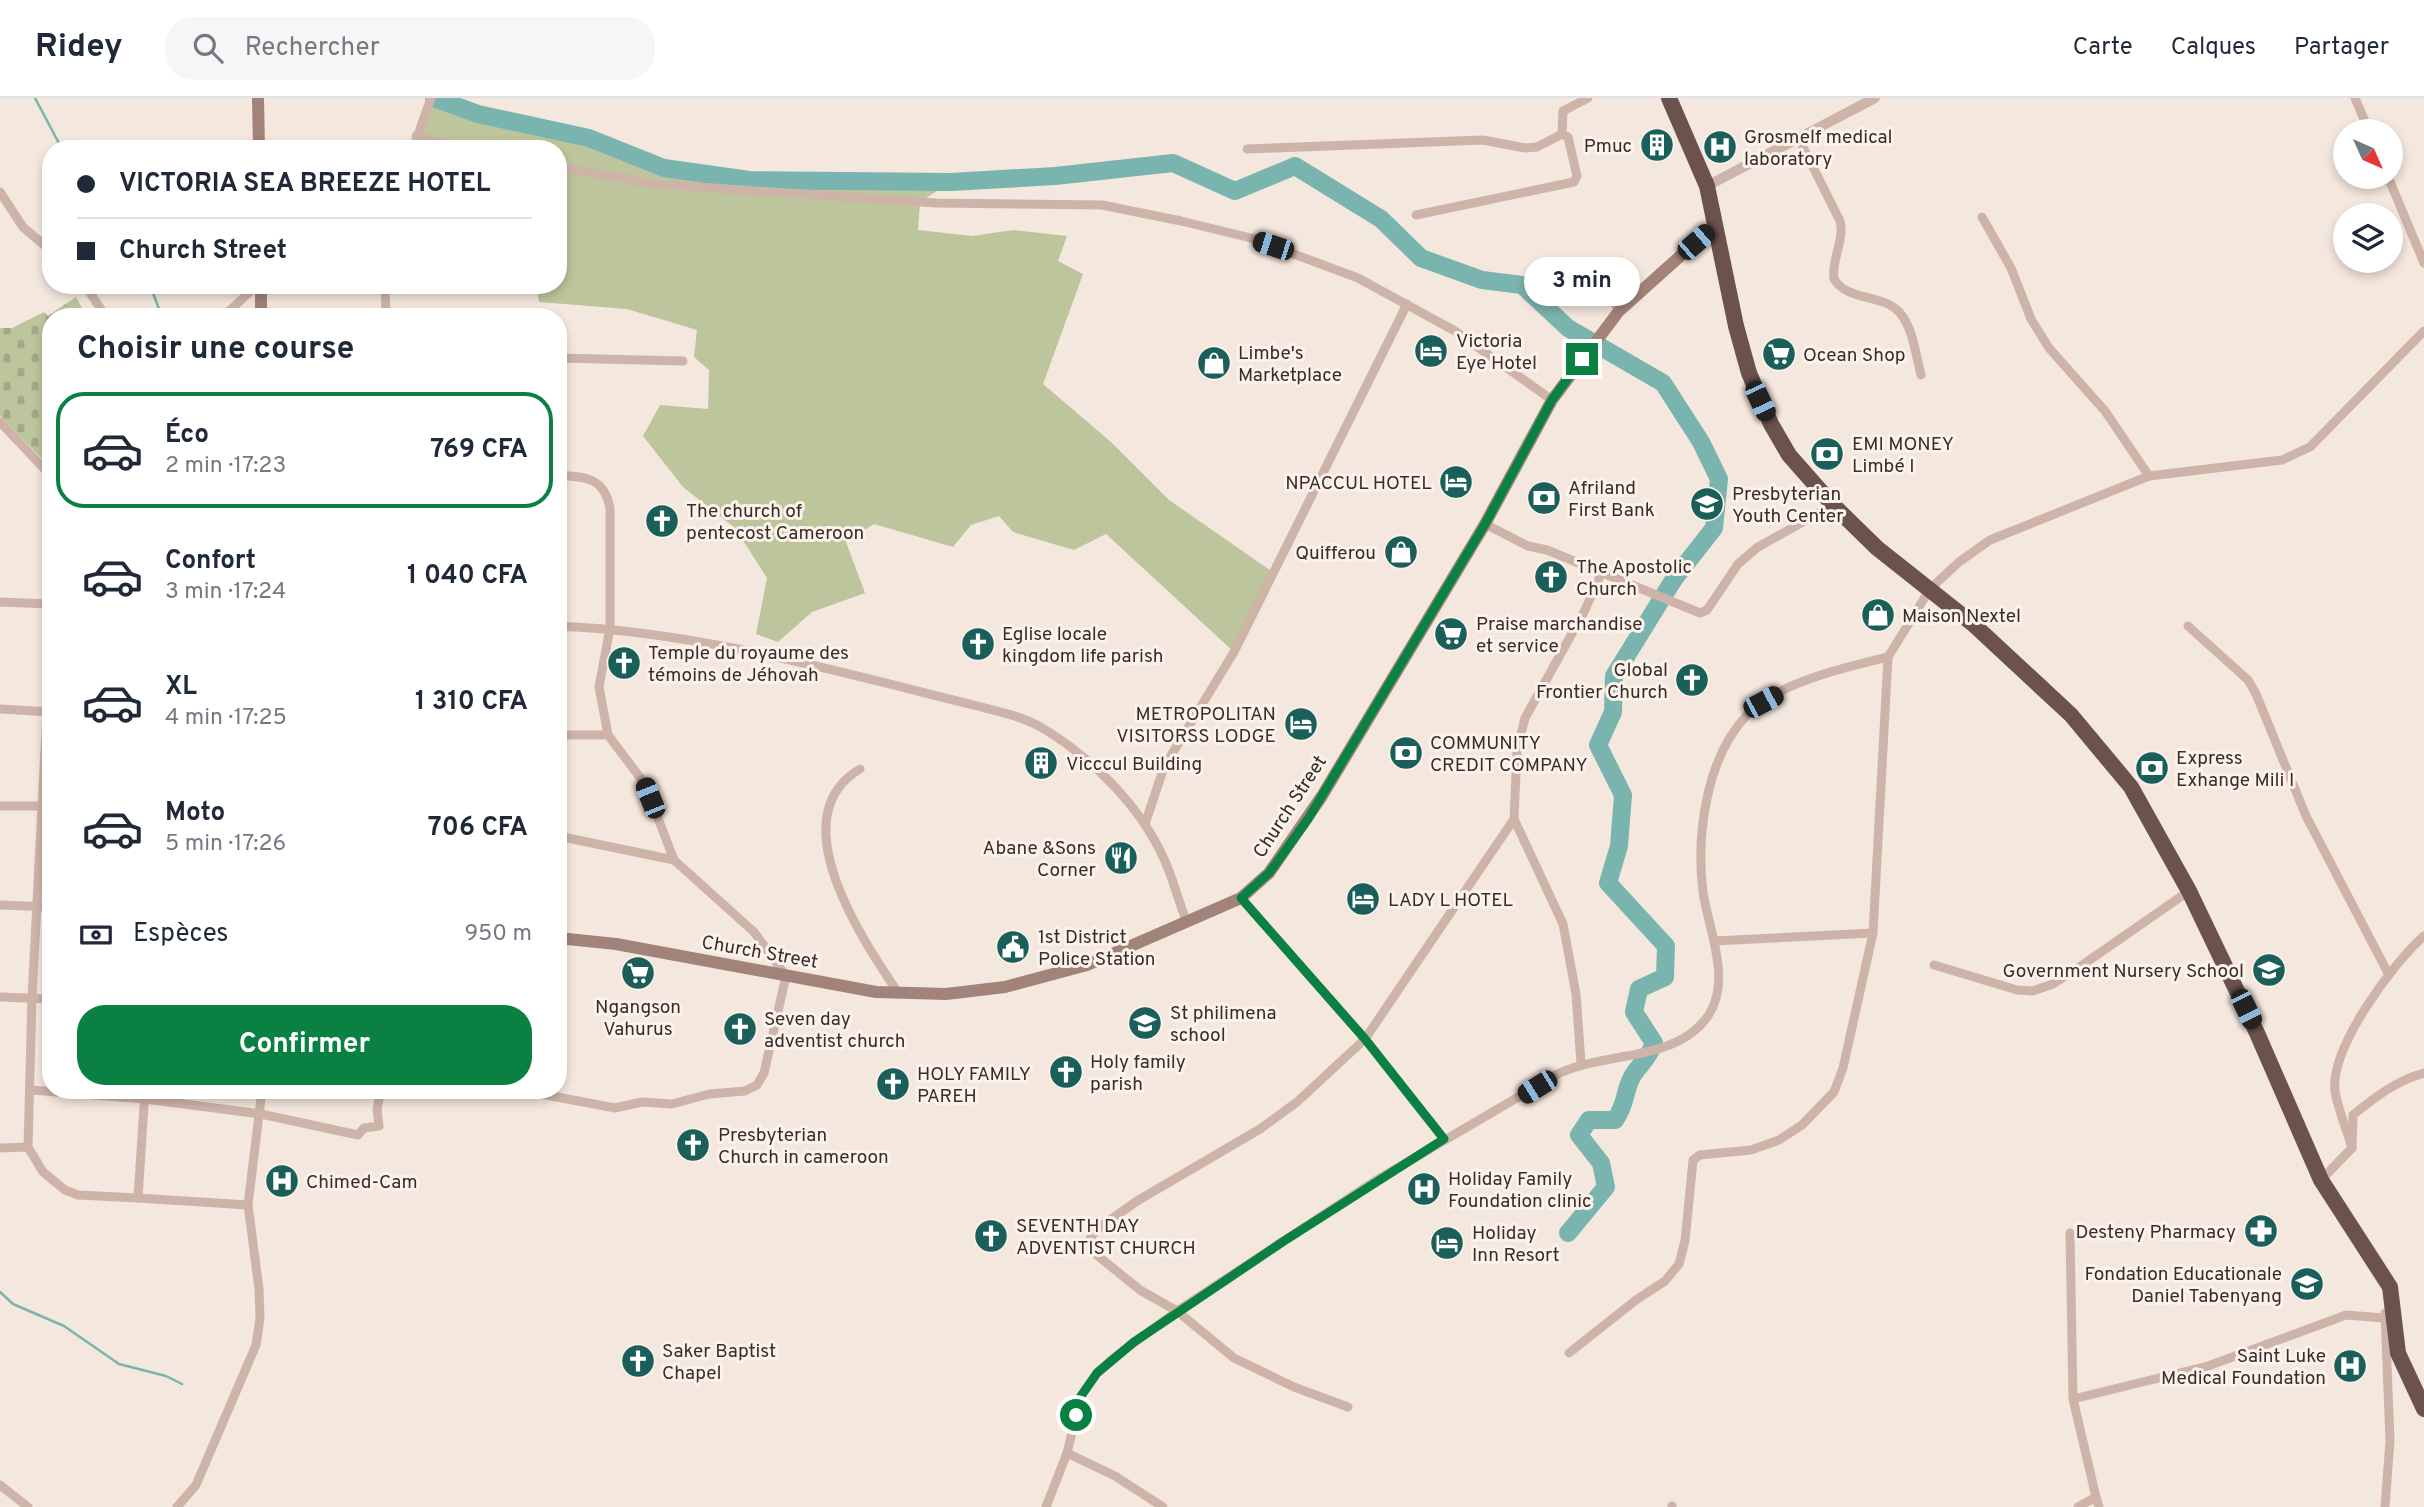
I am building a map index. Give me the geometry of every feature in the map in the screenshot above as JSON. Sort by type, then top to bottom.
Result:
[{"type":"highway","points":[[1669,98],[1707,186],[1736,326],[1760,401],[1789,455],[1833,505],[1877,548],[2024,669],[2098,744],[2131,787],[2189,891],[2258,1033],[2321,1180],[2390,1287],[2398,1353],[2424,1409]]},
{"type":"main road","points":[[258,98],[259,140]]},
{"type":"main road","name":"Church Street","points":[[567,939],[616,944],[899,994],[946,994],[1005,987],[1087,965],[1241,898],[1269,873],[1293,842],[1485,524],[1552,400],[1619,311],[1716,224]]},
{"type":"street","points":[[415,140],[431,98]]},
{"type":"street","points":[[1562,134],[1563,111],[1588,98]]},
{"type":"street","points":[[1707,186],[1875,98]]},
{"type":"street","points":[[2356,98],[2364,119]]},
{"type":"street","points":[[1247,149],[1483,140],[1525,148],[1538,147],[1562,134]]},
{"type":"street","points":[[1416,215],[1574,182],[1577,176],[1568,137],[1562,134]]},
{"type":"street","points":[[416,136],[432,140]]},
{"type":"street","points":[[1799,139],[1840,221],[1842,229],[1835,253],[1834,279],[1844,290],[1894,307],[1902,315],[1921,375]]},
{"type":"street","points":[[567,169],[654,184],[789,195],[936,203],[1102,205],[1143,212],[1251,239],[1316,260],[1407,304],[1455,331],[1552,400]]},
{"type":"street","points":[[2393,189],[2424,263]]},
{"type":"street","points":[[0,192],[23,227],[42,243]]},
{"type":"street","points":[[1982,216],[2011,268],[2031,319],[2049,348],[2112,420],[2149,476]]},
{"type":"street","points":[[1597,274],[1619,311]]},
{"type":"street","points":[[233,308],[249,294]]},
{"type":"street","points":[[1145,824],[1164,767],[1234,652],[1407,304]]},
{"type":"street","points":[[1569,1353],[1636,1300],[1665,1281],[1679,1264],[1685,1241],[1693,1160],[1700,1155],[1751,1150],[1779,1140],[1802,1125],[1834,1092],[1843,1068],[1873,933],[1888,657],[1930,589],[1959,562],[1990,540],[2149,476],[2282,460],[2297,455],[2309,447],[2424,331]]},
{"type":"street","points":[[567,358],[683,361]]},
{"type":"street","points":[[0,422],[42,466]]},
{"type":"street","points":[[567,476],[589,478],[607,491],[610,508],[610,628],[599,687],[608,735],[645,784],[674,860],[754,932],[786,975],[764,1073],[757,1085],[746,1091],[709,1094],[672,1104],[642,1102],[615,1108],[567,1099]]},
{"type":"street","points":[[1485,524],[1528,546],[1547,550],[1700,613],[1707,610],[1721,585],[1748,556],[1833,505]]},
{"type":"street","points":[[1581,1063],[1576,994],[1563,924],[1514,819],[1517,750],[1525,718],[1584,612],[1602,572]]},
{"type":"street","points":[[0,602],[42,604]]},
{"type":"street","points":[[567,626],[610,628],[690,639],[1016,716],[1043,728],[1078,754],[1145,824],[1165,860],[1186,920]]},
{"type":"street","points":[[2188,626],[2248,680],[2306,816],[2388,973]]},
{"type":"street","points":[[1046,1507],[1067,1453],[1081,1396],[1097,1373],[1177,1311],[1444,1139],[1581,1063],[1670,1046],[1704,1022],[1716,1004],[1718,984],[1714,941],[1703,891],[1702,845],[1716,770],[1733,734],[1748,714],[1782,692],[1819,676],[1888,657]]},
{"type":"street","points":[[0,709],[42,712]]},
{"type":"street","points":[[567,735],[608,735]]},
{"type":"street","points":[[860,769],[846,778],[834,791],[825,827],[842,899],[855,926],[899,994]]},
{"type":"street","points":[[0,806],[42,806]]},
{"type":"street","points":[[1348,1407],[1294,1387],[1234,1359],[1177,1311],[1140,1290],[1098,1256],[1091,1249],[1090,1239],[1096,1230],[1137,1201],[1260,1129],[1306,1094],[1365,1039],[1514,819]]},
{"type":"street","points":[[567,838],[674,860]]},
{"type":"street","points":[[42,862],[32,997],[28,1147],[43,1172],[65,1190],[78,1195],[248,1205]]},
{"type":"street","points":[[1934,965],[2017,990],[2033,991],[2062,978],[2189,891]]},
{"type":"street","points":[[1241,898],[1365,1039],[1444,1139]]},
{"type":"street","points":[[0,905],[42,907]]},
{"type":"street","points":[[1714,941],[1873,933]]},
{"type":"street","points":[[2352,1148],[2335,1091],[2337,1060],[2388,973],[2424,936]]},
{"type":"street","points":[[0,997],[42,998]]},
{"type":"street","points":[[2321,1180],[2352,1148],[2353,1115],[2377,1096],[2424,1073]]},
{"type":"street","points":[[31,1090],[42,1090]]},
{"type":"street","points":[[138,1198],[145,1099]]},
{"type":"street","points":[[169,1099],[261,1114],[358,1135],[364,1128],[379,1126],[379,1099]]},
{"type":"street","points":[[177,1507],[196,1485],[256,1345],[259,1299],[248,1205],[261,1099]]},
{"type":"street","points":[[0,1148],[28,1147]]},
{"type":"street","points":[[2070,1233],[2073,1399],[2099,1507]]},
{"type":"street","points":[[2385,1507],[2390,1441],[2384,1318],[2390,1287]]},
{"type":"street","points":[[2073,1399],[2208,1366],[2346,1315],[2384,1318]]},
{"type":"street","points":[[1067,1453],[1115,1476],[1163,1507]]},
{"type":"street","points":[[0,1485],[28,1507]]},
{"type":"street","points":[[2078,1507],[2096,1497]]},
{"type":"green space","points":[[431,98],[454,98],[478,114],[589,138],[664,168],[749,180],[951,182],[920,202],[918,230],[972,236],[1013,230],[1067,236],[1058,261],[1083,274],[1043,384],[1111,442],[1169,500],[1274,573],[1234,652],[1106,534],[1074,550],[1013,532],[999,516],[971,525],[953,547],[874,524],[846,542],[865,593],[812,612],[778,642],[756,634],[767,578],[735,528],[683,487],[643,436],[660,405],[708,409],[709,370],[694,357],[697,330],[627,309],[539,302],[538,294],[567,294],[567,140],[432,140],[416,136]]},
{"type":"green space","points":[[76,297],[82,308],[60,308]]},
{"type":"green space","points":[[42,313],[42,459],[0,416],[0,328],[12,328]]},
{"type":"waterway","points":[[35,98],[57,140]]},
{"type":"waterway","points":[[434,98],[478,114],[589,138],[664,168],[749,180],[951,182],[1055,176],[1173,163],[1235,191],[1295,166],[1381,219],[1421,258],[1482,280],[1522,285],[1568,328],[1663,383],[1701,442],[1719,479],[1714,528],[1674,579],[1614,676],[1613,712],[1598,745],[1623,795],[1619,846],[1608,883],[1666,946],[1665,977],[1639,989],[1634,1012],[1654,1043],[1632,1077],[1619,1114],[1615,1120],[1589,1120],[1579,1135],[1601,1163],[1606,1187],[1568,1233]]},
{"type":"waterway","points":[[153,294],[159,308]]},
{"type":"waterway","points":[[0,1292],[13,1304],[64,1326],[119,1364],[166,1376],[182,1384]]},
{"type":"place","name":"Pmuc","points":[[1657,145]]},
{"type":"place","name":"Grosmelf medical laboratory","points":[[1720,147]]},
{"type":"place","name":"Victoria Eye Hotel","points":[[1431,351]]},
{"type":"place","name":"Ocean Shop","points":[[1779,354]]},
{"type":"place","name":"Limbe's Marketplace","points":[[1214,363]]},
{"type":"place","name":"EMI MONEY Limbé I","points":[[1827,454]]},
{"type":"place","name":"NPACCUL HOTEL","points":[[1456,482]]},
{"type":"place","name":"Afriland First Bank","points":[[1544,498]]},
{"type":"place","name":"Presbyterian Youth Center","points":[[1707,504]]},
{"type":"place","name":"The church of pentecost Cameroon","points":[[662,521]]},
{"type":"place","name":"Quifferou","points":[[1401,552]]},
{"type":"place","name":"The Apostolic Church","points":[[1551,577]]},
{"type":"place","name":"Maison Nextel","points":[[1878,615]]},
{"type":"place","name":"Praise marchandise et service","points":[[1451,634]]},
{"type":"place","name":"Eglise locale kingdom life parish","points":[[978,644]]},
{"type":"place","name":"Temple du royaume des témoins de Jéhovah","points":[[624,663]]},
{"type":"place","name":"Global Frontier Church","points":[[1692,680]]},
{"type":"place","name":"METROPOLITAN VISITORSS LODGE","points":[[1301,724]]},
{"type":"place","name":"COMMUNITY CREDIT COMPANY","points":[[1406,753]]},
{"type":"place","name":"Vicccul Building","points":[[1041,763]]},
{"type":"place","name":"Express Exhange Mili I","points":[[2152,768]]},
{"type":"place","name":"Abane &Sons Corner","points":[[1121,858]]},
{"type":"place","name":"LADY L HOTEL","points":[[1363,899]]},
{"type":"place","name":"1st District Police Station","points":[[1013,947]]},
{"type":"place","name":"Government Nursery School","points":[[2269,970]]},
{"type":"place","name":"Ngangson Vahurus","points":[[638,973]]},
{"type":"place","name":"St philimena school","points":[[1145,1023]]},
{"type":"place","name":"Seven day adventist church","points":[[740,1029]]},
{"type":"place","name":"Holy family parish","points":[[1066,1072]]},
{"type":"place","name":"HOLY FAMILY PAREH","points":[[893,1084]]},
{"type":"place","name":"Presbyterian Church in cameroon","points":[[693,1145]]},
{"type":"place","name":"Chimed-Cam","points":[[282,1181]]},
{"type":"place","name":"Holiday Family Foundation clinic","points":[[1424,1189]]},
{"type":"place","name":"Desteny Pharmacy","points":[[2261,1231]]},
{"type":"place","name":"SEVENTH DAY ADVENTIST CHURCH","points":[[991,1236]]},
{"type":"place","name":"Holiday Inn Resort","points":[[1447,1243]]},
{"type":"place","name":"Fondation Educationale Daniel Tabenyang","points":[[2307,1284]]},
{"type":"place","name":"Saker Baptist Chapel","points":[[638,1361]]},
{"type":"place","name":"Saint Luke Medical Foundation","points":[[2350,1366]]},
{"type":"route","points":[[1076,1415],[1081,1396],[1097,1373],[1134,1342],[1230,1276],[1444,1139],[1365,1039],[1241,898],[1269,873],[1308,819],[1485,524],[1552,400],[1582,359]]}]
